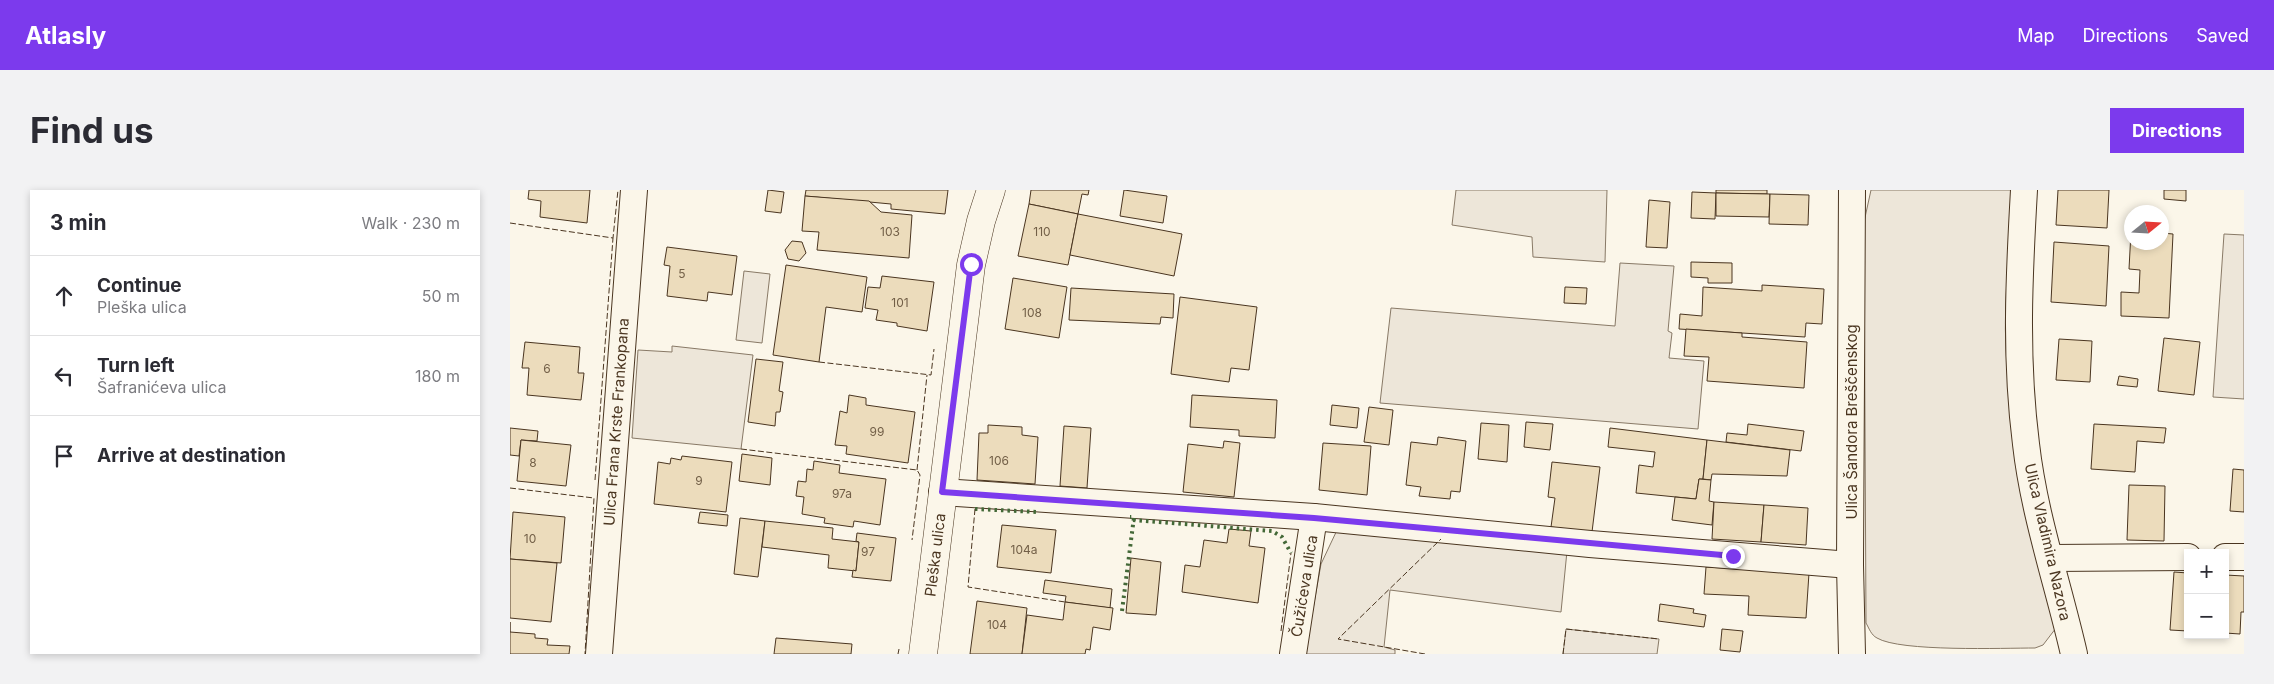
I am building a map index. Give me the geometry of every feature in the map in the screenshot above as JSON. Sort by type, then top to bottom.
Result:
[{"type":"street","name":"Ulica Frana Krste Frankopana","points":[[599,654],[634,190]]},
{"type":"street","name":"Pleška ulica","points":[[923,654],[971,264],[981,221],[992,190]]},
{"type":"street","name":"Ulica Šandora Breščenskog","points":[[1852,190],[1850,565],[1852,654]]},
{"type":"street","name":"Ulica Vladimira Nazora","points":[[2024,190],[2018,300],[2018,359],[2029,468],[2039,518],[2074,654]]},
{"type":"street","points":[[942,492],[1314,518],[1850,565]]},
{"type":"street","name":"Čužićeva ulica","points":[[1293,654],[1314,518]]},
{"type":"street","points":[[2050,558],[2184,557]]},
{"type":"street","points":[[2229,557],[2244,557]]},
{"type":"street","points":[[1852,654],[1860,654]]},
{"type":"shaded area","points":[[1456,190],[1607,190],[1605,262],[1533,257],[1532,237],[1452,225]]},
{"type":"shaded area","points":[[1871,190],[2015,190],[2005,329],[2009,384],[2018,455],[2056,628],[2043,645],[2035,648],[1953,648],[1907,645],[1875,637],[1866,623],[1864,222]]},
{"type":"shaded area","points":[[2224,234],[2244,235],[2244,399],[2213,397]]},
{"type":"shaded area","points":[[1620,263],[1674,266],[1668,331],[1672,333],[1669,358],[1704,361],[1698,429],[1380,403],[1391,308],[1615,326]]},
{"type":"shaded area","points":[[744,271],[770,274],[762,343],[736,340]]},
{"type":"shaded area","points":[[672,346],[753,355],[741,449],[632,438],[638,350],[672,352]]},
{"type":"shaded area","points":[[1338,528],[1567,551],[1561,612],[1390,590],[1384,647],[1395,650],[1395,654],[1305,654],[1321,564]]},
{"type":"shaded area","points":[[1566,629],[1659,639],[1657,654],[1563,654]]},
{"type":"building","points":[[529,190],[590,190],[587,223],[540,217],[541,201],[528,199]]},
{"type":"building","points":[[768,190],[784,192],[781,213],[765,211]]},
{"type":"building","points":[[806,190],[948,190],[945,214],[891,209],[891,204],[805,196]]},
{"type":"building","points":[[1031,190],[1089,190],[1088,195],[1082,194],[1078,214],[1029,204]]},
{"type":"building","points":[[1124,190],[1167,196],[1163,223],[1120,216]]},
{"type":"building","points":[[1716,190],[1767,190],[1767,194],[1716,193]]},
{"type":"building","points":[[2058,190],[2109,190],[2107,228],[2056,225]]},
{"type":"building","points":[[2164,190],[2186,190],[2186,201],[2164,199]]},
{"type":"building","points":[[1692,192],[1716,193],[1715,219],[1691,218]]},
{"type":"building","points":[[1716,193],[1770,194],[1769,217],[1716,216]]},
{"type":"building","points":[[1770,194],[1809,195],[1808,225],[1769,224]]},
{"type":"building","points":[[805,196],[869,201],[881,212],[912,215],[909,258],[817,250],[819,232],[802,231]]},
{"type":"building","points":[[1649,200],[1670,202],[1667,248],[1646,247]]},
{"type":"building","points":[[1029,204],[1078,214],[1068,265],[1018,256]]},
{"type":"building","points":[[1078,214],[1182,234],[1174,276],[1070,255]]},
{"type":"building","points":[[2169,234],[2173,234],[2169,318],[2121,316],[2121,292],[2139,293],[2140,270],[2129,269],[2130,250],[2169,250]]},
{"type":"building","points":[[792,241],[802,242],[806,253],[799,261],[788,259],[785,250]]},
{"type":"building","points":[[2054,242],[2109,246],[2106,306],[2051,302]]},
{"type":"building","points":[[667,247],[737,256],[732,295],[708,292],[707,301],[667,296],[670,266],[664,265]]},
{"type":"building","points":[[1691,262],[1732,263],[1732,283],[1708,283],[1708,278],[1691,277]]},
{"type":"building","points":[[786,265],[867,277],[862,312],[826,307],[819,362],[773,355]]},
{"type":"building","points":[[882,276],[934,282],[927,331],[876,320],[878,310],[865,308],[868,287],[880,288]]},
{"type":"building","points":[[1013,278],[1067,287],[1059,338],[1005,329]]},
{"type":"building","points":[[1762,285],[1824,289],[1822,324],[1806,323],[1805,337],[1679,329],[1680,314],[1702,316],[1703,287],[1762,291]]},
{"type":"building","points":[[1565,287],[1587,288],[1586,304],[1564,303]]},
{"type":"building","points":[[1071,288],[1174,294],[1173,318],[1161,317],[1160,324],[1069,320]]},
{"type":"building","points":[[1180,297],[1257,307],[1249,370],[1231,368],[1229,382],[1171,374]]},
{"type":"building","points":[[1686,329],[1742,333],[1742,337],[1807,342],[1804,388],[1707,381],[1709,357],[1684,356]]},
{"type":"building","points":[[2164,338],[2200,342],[2194,395],[2158,391]]},
{"type":"building","points":[[2059,339],[2092,341],[2090,382],[2056,380]]},
{"type":"building","points":[[525,342],[580,347],[578,373],[584,373],[581,400],[527,395],[529,368],[522,368]]},
{"type":"building","points":[[756,359],[783,362],[779,391],[783,392],[780,412],[776,412],[775,426],[748,422]]},
{"type":"building","points":[[2119,376],[2138,379],[2137,387],[2117,385]]},
{"type":"building","points":[[849,395],[866,398],[866,405],[915,412],[908,463],[846,454],[847,446],[835,445],[840,411],[847,413]]},
{"type":"building","points":[[1192,395],[1277,400],[1275,438],[1239,436],[1239,430],[1190,427]]},
{"type":"building","points":[[1332,405],[1359,408],[1357,428],[1330,425]]},
{"type":"building","points":[[1369,407],[1393,410],[1389,445],[1364,442]]},
{"type":"building","points":[[1526,422],[1553,424],[1550,450],[1524,447]]},
{"type":"building","points":[[1481,423],[1509,425],[1507,462],[1478,459]]},
{"type":"building","points":[[1748,424],[1804,431],[1801,451],[1726,442],[1727,433],[1747,435]]},
{"type":"building","points":[[2094,424],[2166,428],[2164,443],[2137,441],[2135,472],[2091,469]]},
{"type":"building","points":[[988,425],[1022,427],[1022,435],[1038,437],[1035,484],[977,480],[979,433],[988,433]]},
{"type":"building","points":[[1064,426],[1091,428],[1087,488],[1060,486]]},
{"type":"building","points":[[510,428],[538,431],[537,441],[521,440],[519,456],[510,455]]},
{"type":"building","points":[[1610,428],[1707,440],[1703,479],[1699,479],[1696,499],[1636,493],[1639,465],[1653,467],[1655,452],[1608,447]]},
{"type":"building","points":[[1438,437],[1466,441],[1460,492],[1451,491],[1450,499],[1419,496],[1421,487],[1406,485],[1411,442],[1437,445]]},
{"type":"building","points":[[521,440],[571,445],[566,486],[517,481]]},
{"type":"building","points":[[1707,440],[1790,450],[1787,476],[1712,474],[1711,480],[1703,479]]},
{"type":"building","points":[[1224,441],[1240,443],[1234,497],[1183,492],[1188,444],[1223,448]]},
{"type":"building","points":[[1323,443],[1371,446],[1367,495],[1319,490]]},
{"type":"building","points":[[742,454],[772,458],[770,485],[739,481]]},
{"type":"building","points":[[682,456],[732,462],[726,512],[654,504],[658,462],[670,464],[671,458],[681,460]]},
{"type":"building","points":[[814,461],[840,465],[839,473],[886,479],[880,525],[854,521],[853,527],[824,523],[825,518],[802,514],[804,497],[796,496],[798,481],[806,482],[807,469],[813,470]]},
{"type":"building","points":[[1552,462],[1600,467],[1592,532],[1551,527],[1555,498],[1548,497]]},
{"type":"building","points":[[2233,469],[2244,470],[2244,512],[2230,511]]},
{"type":"building","points":[[1699,479],[1711,480],[1709,501],[1714,502],[1712,525],[1672,520],[1675,497],[1696,499]]},
{"type":"building","points":[[2129,485],[2165,486],[2164,541],[2127,540]]},
{"type":"building","points":[[1714,502],[1764,505],[1761,542],[1712,539]]},
{"type":"building","points":[[1764,505],[1808,508],[1806,545],[1761,542]]},
{"type":"building","points":[[513,512],[565,517],[561,563],[510,559]]},
{"type":"building","points":[[700,512],[728,515],[727,526],[698,523]]},
{"type":"building","points":[[740,518],[765,521],[758,577],[734,574]]},
{"type":"building","points":[[765,521],[833,528],[832,539],[859,542],[856,571],[828,568],[829,555],[762,547]]},
{"type":"building","points":[[1002,525],[1056,530],[1051,573],[997,567]]},
{"type":"building","points":[[1229,529],[1251,531],[1249,546],[1265,548],[1258,603],[1182,592],[1185,565],[1200,567],[1204,540],[1227,543]]},
{"type":"building","points":[[857,533],[896,538],[891,581],[852,577],[853,570],[856,571],[859,542],[856,541]]},
{"type":"building","points":[[1131,558],[1161,562],[1156,615],[1126,613]]},
{"type":"building","points":[[510,559],[557,563],[551,622],[510,618]]},
{"type":"building","points":[[1706,567],[1809,573],[1806,618],[1748,615],[1749,596],[1704,594]]},
{"type":"building","points":[[2174,572],[2184,573],[2184,631],[2170,630]]},
{"type":"building","points":[[2229,575],[2244,576],[2244,612],[2241,612],[2240,634],[2229,633]]},
{"type":"building","points":[[1045,580],[1112,589],[1110,608],[1065,602],[1066,596],[1043,593]]},
{"type":"building","points":[[977,601],[1027,608],[1022,654],[970,654]]},
{"type":"building","points":[[1065,602],[1113,608],[1110,630],[1093,627],[1090,650],[1086,649],[1085,654],[1022,654],[1027,615],[1063,620]]},
{"type":"building","points":[[1660,604],[1694,609],[1693,613],[1706,615],[1704,627],[1658,621]]},
{"type":"building","points":[[1722,629],[1743,631],[1740,652],[1720,650]]},
{"type":"building","points":[[510,632],[535,634],[535,638],[548,639],[547,645],[570,646],[569,654],[510,654]]},
{"type":"building","points":[[776,638],[852,644],[851,654],[774,654]]},
{"type":"hedge","points":[[975,509],[1038,512]]},
{"type":"hedge","points":[[1122,611],[1134,517],[1130,517]]},
{"type":"hedge","points":[[1133,520],[1272,531],[1282,537],[1291,553]]},
{"type":"fence","points":[[510,223],[613,238],[618,190]]},
{"type":"fence","points":[[595,480],[613,238]]},
{"type":"fence","points":[[819,362],[931,375],[934,349]]},
{"type":"fence","points":[[917,470],[927,375]]},
{"type":"fence","points":[[741,449],[917,470],[920,475],[912,540]]},
{"type":"fence","points":[[510,488],[594,498],[585,654]]},
{"type":"fence","points":[[975,509],[968,587],[1065,602]]},
{"type":"fence","points":[[1425,654],[1338,639],[1441,539]]},
{"type":"fence","points":[[1281,631],[1291,553]]},
{"type":"fence","points":[[1563,654],[1566,629],[1659,639]]},
{"type":"fence","points":[[898,654],[899,649]]},
{"type":"route","points":[[971,264],[942,492],[1314,518],[1733,556]]}]
